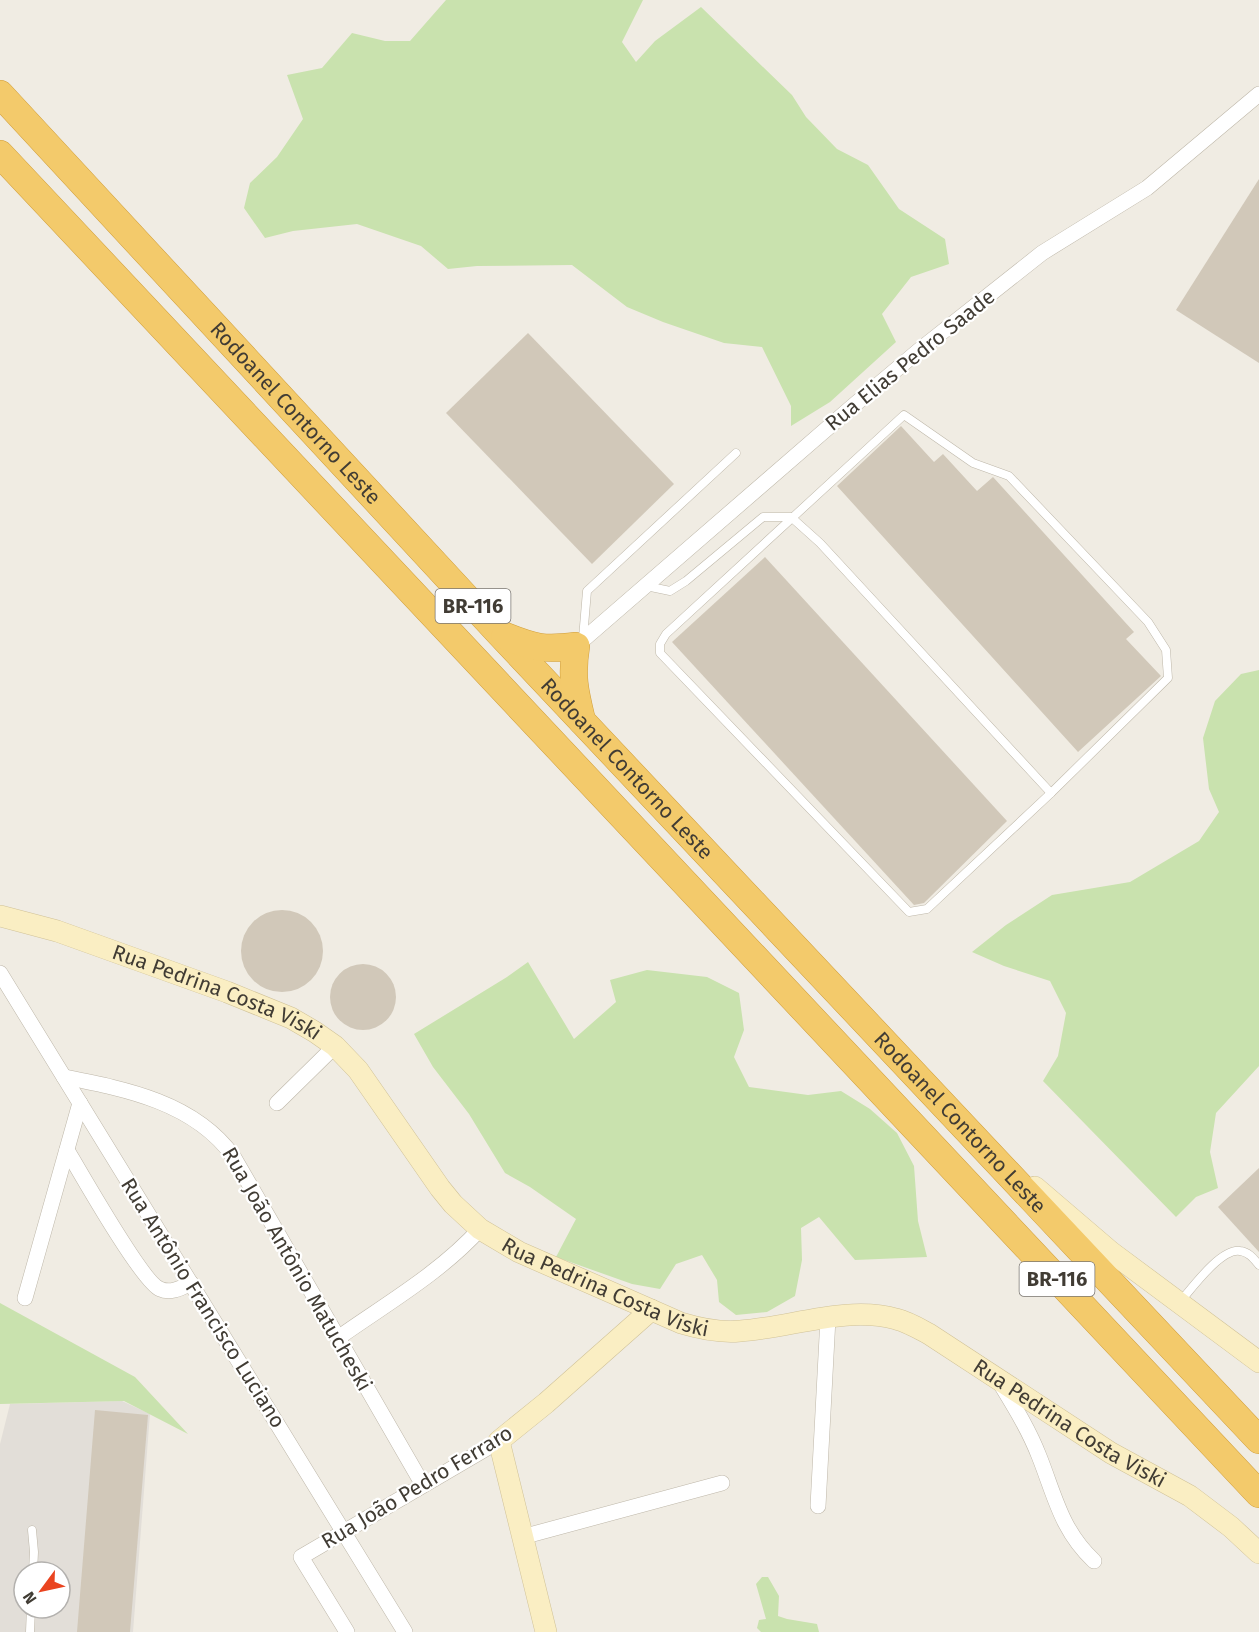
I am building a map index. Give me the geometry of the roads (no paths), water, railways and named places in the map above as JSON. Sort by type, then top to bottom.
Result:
[{"type":"highway","name":"Rodoanel Contorno Leste","points":[[0,94],[500,634],[1259,1440]]},
{"type":"highway","name":"Rodoanel Contorno Leste","points":[[0,154],[1259,1494]]},
{"type":"highway","points":[[500,634],[535,648],[552,649],[580,643],[573,665],[573,685],[583,722]]},
{"type":"street","name":"Rua Elias Pedro Saade","points":[[580,643],[853,406],[971,310],[1042,253],[1148,188],[1259,94]]},
{"type":"street","name":"Rua Pedrina Costa Viski","points":[[0,916],[57,931],[235,995],[291,1018],[335,1046],[370,1085],[453,1204],[480,1229],[519,1252],[681,1323],[720,1331],[757,1330],[828,1318],[876,1316],[903,1322],[929,1334],[1111,1453],[1190,1496],[1259,1552]]},
{"type":"street","name":"Rua Antônio Francisco Luciano","points":[[0,974],[405,1632]]},
{"type":"street","points":[[277,1102],[335,1046]]},
{"type":"street","name":"Rua João Antônio Matucheski","points":[[64,1077],[139,1094],[192,1118],[216,1136],[233,1156],[423,1485]]},
{"type":"street","points":[[25,1298],[80,1103]]},
{"type":"street","points":[[952,1113],[1088,1232],[1259,1362]]},
{"type":"street","points":[[67,1150],[137,1265],[153,1285],[160,1290],[169,1291],[191,1283]]},
{"type":"street","points":[[338,1338],[453,1256],[480,1229]]},
{"type":"street","name":"Rua João Pedro Ferraro","points":[[346,1632],[301,1557],[499,1441],[546,1403],[651,1310]]},
{"type":"street","points":[[818,1506],[828,1318]]},
{"type":"street","points":[[998,1380],[1031,1437],[1064,1522],[1073,1539],[1094,1561]]},
{"type":"street","points":[[499,1441],[546,1632]]},
{"type":"street","points":[[522,1537],[722,1483]]},
{"type":"lane","points":[[904,415],[974,463],[1010,476],[1148,622],[1166,650],[1168,678],[1051,793],[927,909],[909,912],[660,653],[660,644],[666,634],[792,517],[904,415]]},
{"type":"lane","points":[[580,643],[587,591],[736,453]]},
{"type":"lane","points":[[645,585],[670,591],[686,581],[763,517],[792,517],[820,543],[1051,793]]},
{"type":"lane","points":[[1179,1303],[1213,1264],[1230,1252],[1239,1250],[1251,1255],[1259,1265]]},
{"type":"lane","points":[[32,1530],[34,1560]]}]
